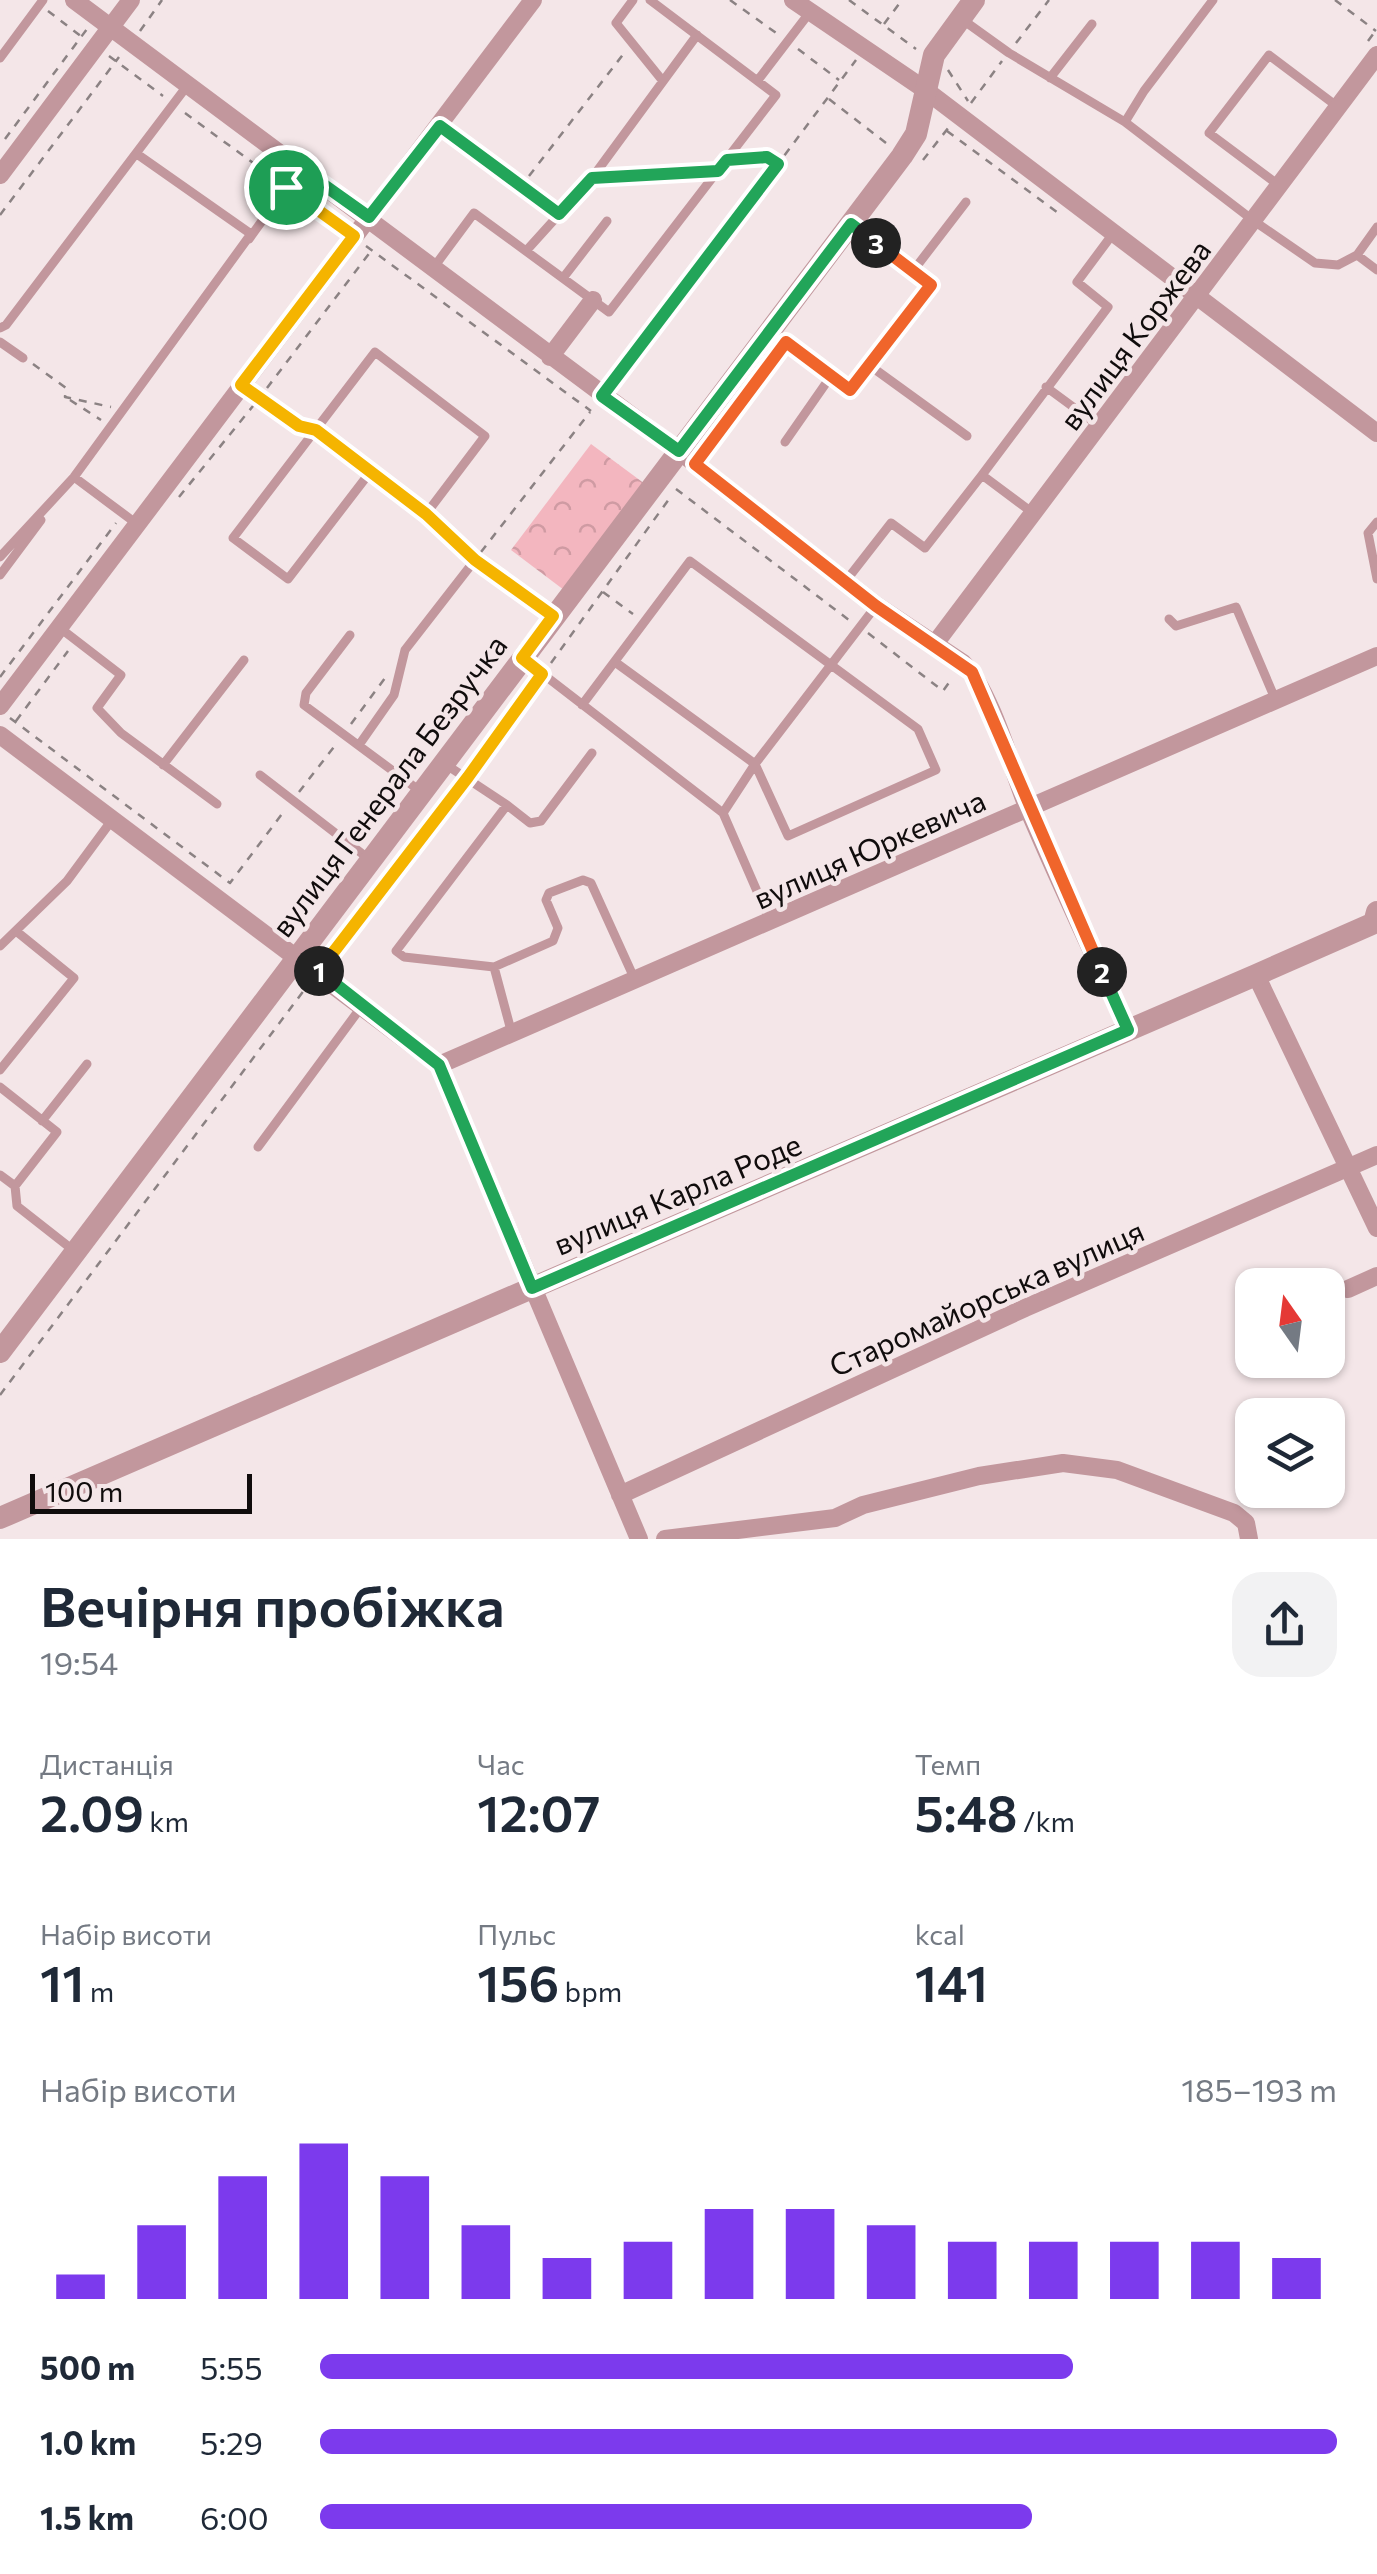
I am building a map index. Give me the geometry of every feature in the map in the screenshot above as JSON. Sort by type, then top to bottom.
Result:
[{"type":"street","points":[[74,0],[679,451],[876,606],[972,672],[1128,1030]]},
{"type":"street","points":[[0,173],[89,42],[112,29],[132,0]]},
{"type":"street","points":[[0,709],[533,0]]},
{"type":"street","points":[[793,0],[924,90],[1377,433]]},
{"type":"street","name":"вулиця Генерала Безручка","points":[[0,1352],[553,616],[668,482],[679,451],[770,329],[851,224],[912,158],[933,61],[967,9]]},
{"type":"street","name":"вулиця Коржева","points":[[934,646],[1377,55]]},
{"type":"street","points":[[550,357],[592,300]]},
{"type":"street","name":"вулиця Юркевича","points":[[439,1065],[1377,656]]},
{"type":"street","points":[[0,736],[439,1065],[620,1495],[634,1537]]},
{"type":"street","name":"вулиця Карла Роде","points":[[0,1518],[1256,976],[1376,919]]},
{"type":"street","points":[[1256,976],[1377,1228]]},
{"type":"street","name":"Старомайорська вулиця","points":[[620,1495],[1025,1308],[1377,1155]]},
{"type":"street","points":[[1348,1288],[1377,1276]]},
{"type":"street","points":[[665,1539],[835,1518],[862,1505],[980,1476],[1064,1462],[1118,1470],[1234,1514],[1246,1523],[1249,1539]]},
{"type":"lane","points":[[633,0],[616,24],[662,80]]},
{"type":"lane","points":[[434,267],[474,213],[609,312],[776,96],[650,0]]},
{"type":"lane","points":[[1125,122],[1213,0]]},
{"type":"lane","points":[[0,58],[41,2]]},
{"type":"lane","points":[[967,9],[1009,53],[1125,122],[1315,263],[1338,265],[1357,255],[1377,226]]},
{"type":"lane","points":[[758,80],[810,12]]},
{"type":"lane","points":[[1050,78],[1092,24]]},
{"type":"lane","points":[[526,251],[592,178],[696,35]]},
{"type":"lane","points":[[1280,186],[1209,132],[1268,55],[1338,107]]},
{"type":"lane","points":[[0,328],[189,84]]},
{"type":"lane","points":[[138,154],[251,234]]},
{"type":"lane","points":[[487,159],[559,214]]},
{"type":"lane","points":[[0,558],[74,477],[300,168]]},
{"type":"lane","points":[[912,271],[966,202]]},
{"type":"lane","points":[[562,278],[606,221]]},
{"type":"lane","points":[[770,329],[850,390],[931,285],[851,224]]},
{"type":"lane","points":[[0,575],[248,244],[251,234]]},
{"type":"lane","points":[[845,582],[891,522],[924,548],[982,475],[1108,307],[1078,282],[1112,236]]},
{"type":"lane","points":[[1357,255],[1377,270]]},
{"type":"lane","points":[[0,342],[23,358]]},
{"type":"lane","points":[[371,471],[288,579],[233,538],[375,352],[486,436],[426,514]]},
{"type":"lane","points":[[869,365],[967,436]]},
{"type":"lane","points":[[785,442],[832,376]]},
{"type":"lane","points":[[241,385],[299,426],[316,430],[426,514],[475,560],[553,616]]},
{"type":"lane","points":[[1046,387],[1099,426]]},
{"type":"lane","points":[[982,475],[1034,514]]},
{"type":"lane","points":[[74,477],[139,526]]},
{"type":"lane","points":[[1377,522],[1368,533],[1377,579]]},
{"type":"lane","points":[[359,745],[394,694],[405,650],[475,560]]},
{"type":"lane","points":[[582,705],[690,562],[918,728],[936,770],[788,836],[755,764],[615,662]]},
{"type":"lane","points":[[723,813],[755,764],[876,606]]},
{"type":"lane","points":[[1169,619],[1176,626],[1236,607],[1276,701]]},
{"type":"lane","points":[[60,628],[121,674],[98,708],[121,734],[217,804]]},
{"type":"lane","points":[[350,634],[306,693],[304,705],[420,791]]},
{"type":"lane","points":[[522,658],[723,813],[770,922]]},
{"type":"lane","points":[[163,765],[244,660]]},
{"type":"lane","points":[[442,762],[530,824],[542,822],[592,753]]},
{"type":"lane","points":[[260,775],[369,859]]},
{"type":"lane","points":[[507,805],[396,951],[404,957],[494,966],[553,941],[558,928],[546,900],[549,892],[582,880],[592,883],[635,980]]},
{"type":"lane","points":[[0,946],[68,881],[112,820]]},
{"type":"lane","points":[[0,1070],[74,978],[16,931]]},
{"type":"lane","points":[[494,966],[512,1034]]},
{"type":"lane","points":[[258,1147],[362,1006]]},
{"type":"lane","points":[[42,1121],[87,1064]]},
{"type":"lane","points":[[0,1087],[56,1132],[14,1186]]},
{"type":"lane","points":[[0,1175],[14,1186],[17,1206],[75,1252]]},
{"type":"path","points":[[0,215],[162,0]]},
{"type":"path","points":[[849,0],[952,72],[970,104],[1049,0]]},
{"type":"path","points":[[883,25],[902,0]]},
{"type":"path","points":[[1335,0],[1377,32]]},
{"type":"path","points":[[41,2],[89,42],[591,411],[475,560]]},
{"type":"path","points":[[0,146],[89,42],[96,16]]},
{"type":"path","points":[[522,186],[633,41]]},
{"type":"path","points":[[602,396],[865,49]]},
{"type":"path","points":[[828,98],[912,158],[958,118]]},
{"type":"path","points":[[440,126],[487,159]]},
{"type":"path","points":[[727,160],[767,157],[778,164]]},
{"type":"path","points":[[592,178],[718,171]]},
{"type":"path","points":[[172,506],[372,250]]},
{"type":"path","points":[[23,358],[66,388],[65,396]]},
{"type":"path","points":[[65,396],[123,410]]},
{"type":"path","points":[[65,396],[111,426]]},
{"type":"path","points":[[0,1395],[468,777],[602,591],[668,482],[943,691],[963,664]]},
{"type":"path","points":[[602,591],[645,622]]},
{"type":"path","points":[[15,722],[76,640]]},
{"type":"path","points":[[0,709],[230,884],[385,678]]},
{"type":"green space","points":[[591,444],[645,484],[564,590],[511,550]]},
{"type":"route","points":[[440,126],[559,214],[592,178],[718,171],[727,160],[767,157],[778,164],[602,396],[679,451],[851,224],[931,285],[850,390],[786,342],[695,464],[876,606],[972,672],[1128,1030],[532,1288],[439,1065],[318,972],[542,674],[522,658],[553,616],[475,560],[426,514],[316,430],[299,426],[241,385],[354,236],[286,187],[300,168],[369,217],[440,126]]}]
